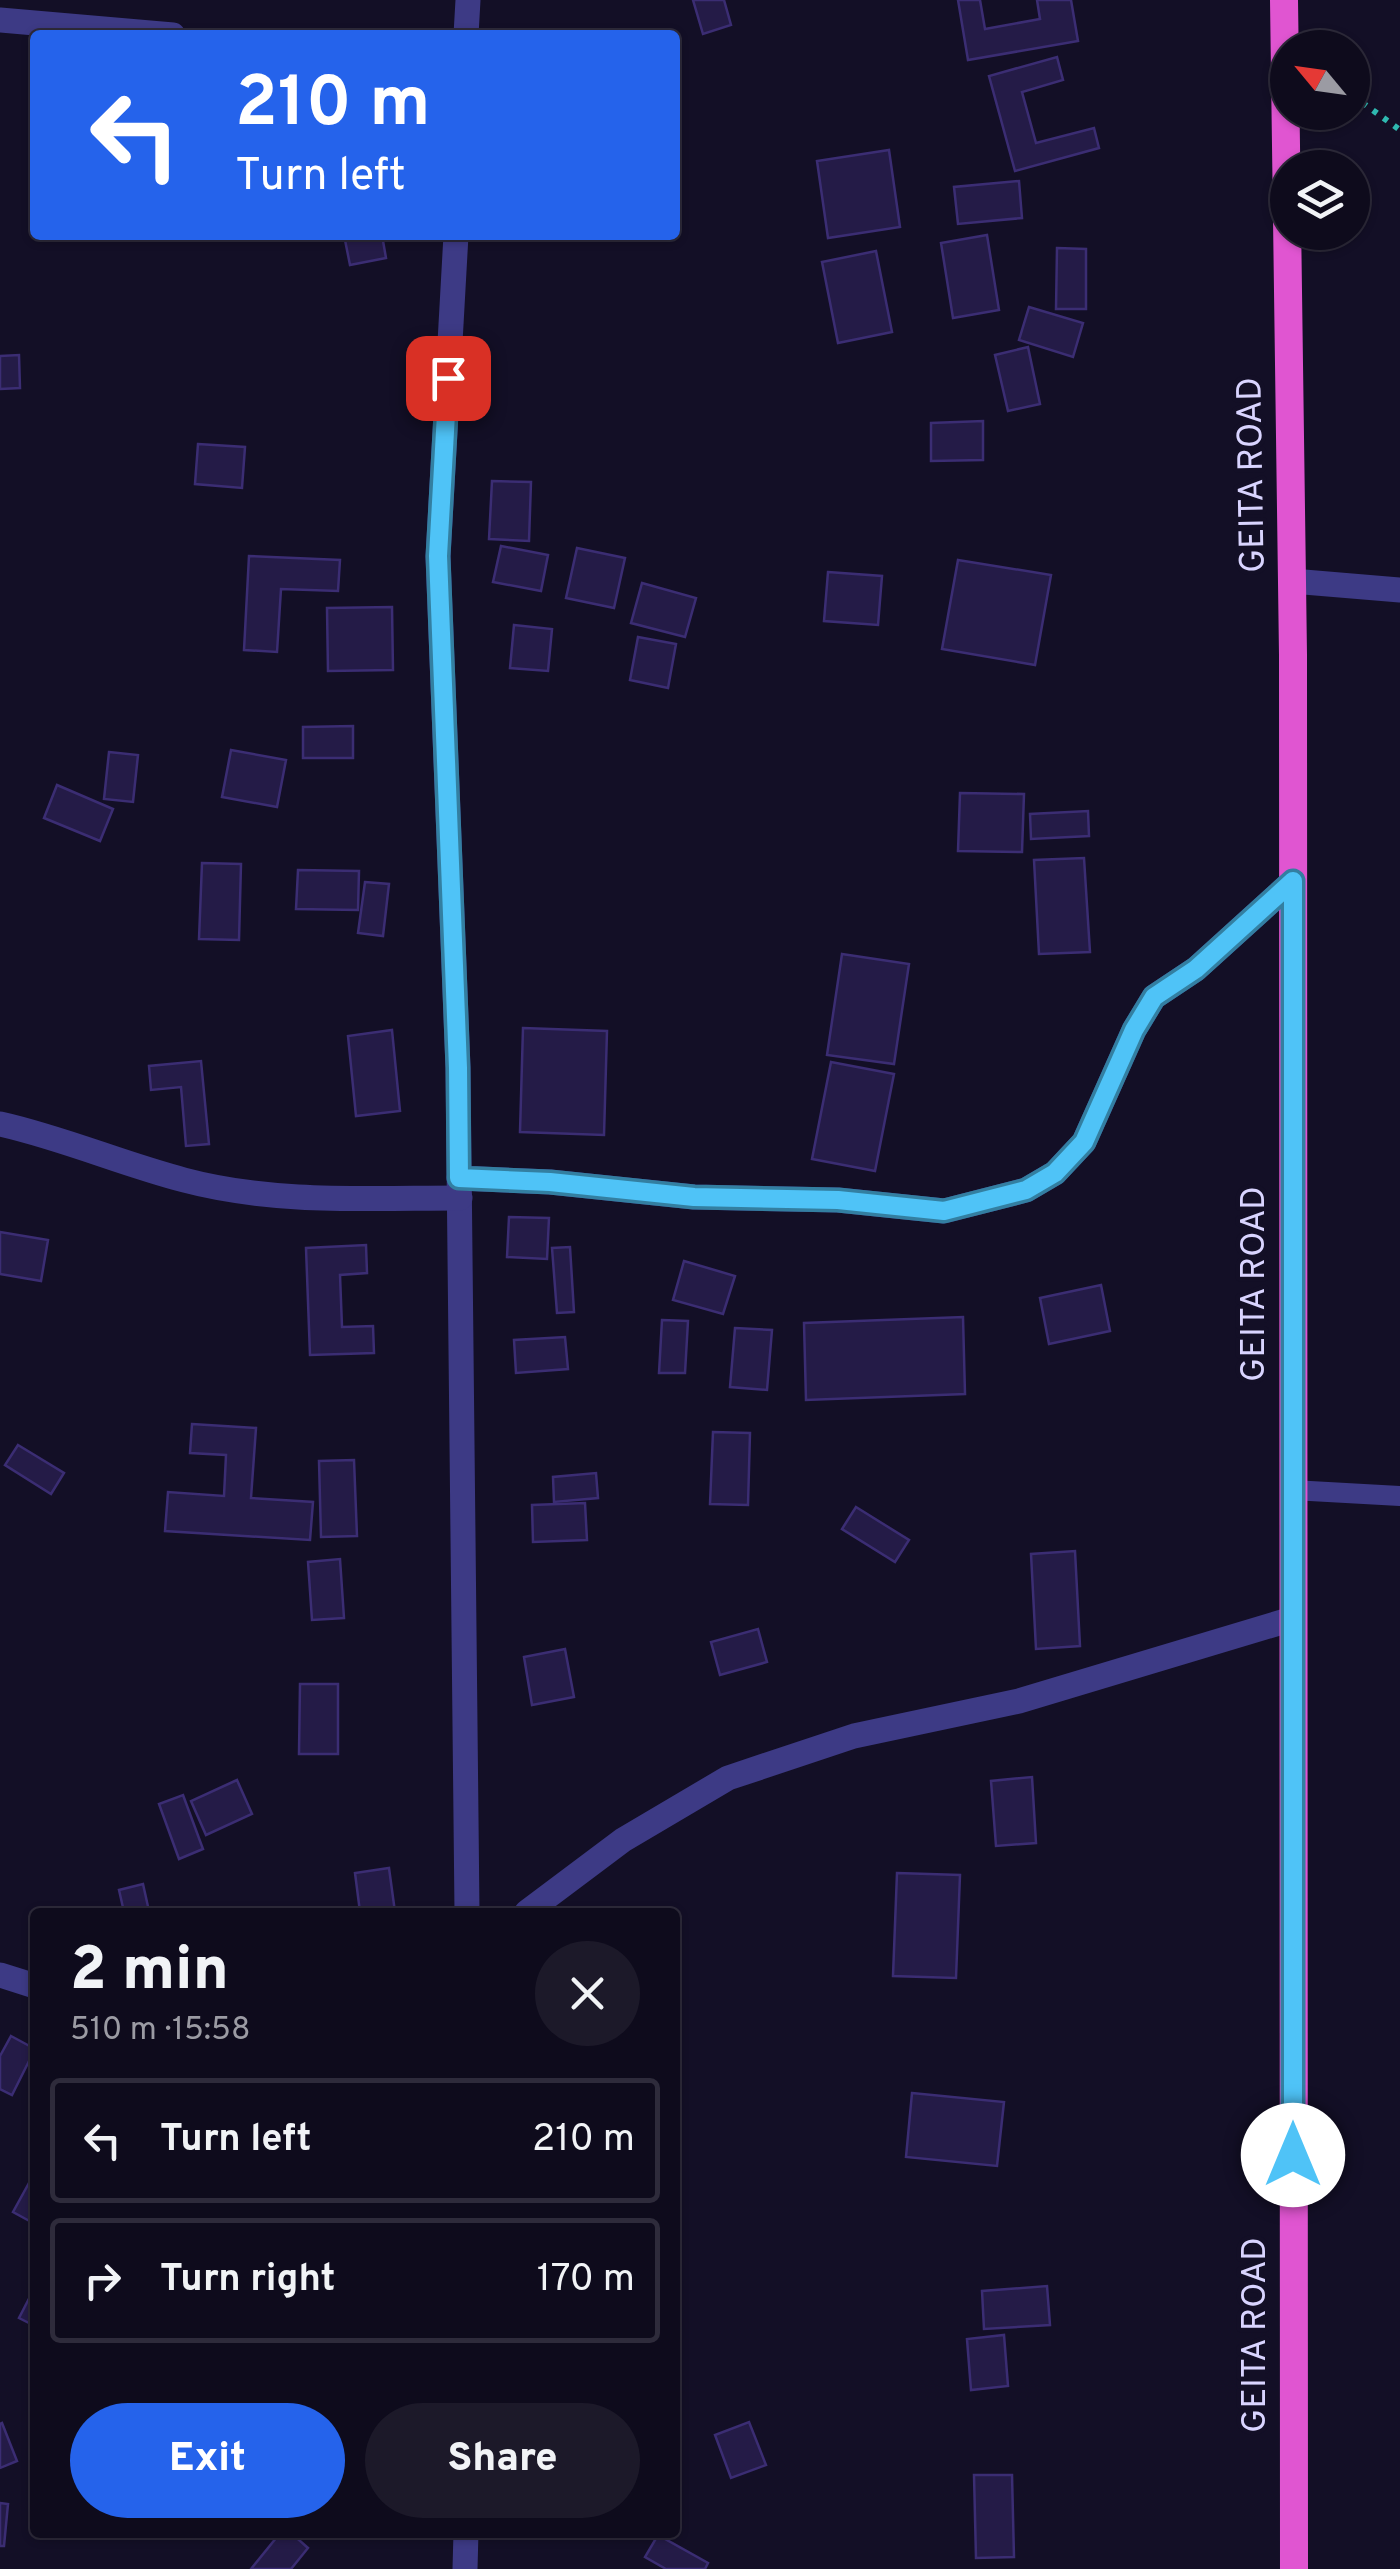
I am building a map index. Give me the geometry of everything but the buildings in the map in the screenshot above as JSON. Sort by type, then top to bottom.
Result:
[{"type":"highway","name":"GEITA ROAD","points":[[1284,0],[1292,581],[1294,2569]]},
{"type":"street","points":[[466,30],[468,0]]},
{"type":"street","points":[[0,20],[115,30]]},
{"type":"street","points":[[456,240],[438,556],[458,1068],[467,1908]]},
{"type":"street","points":[[1292,581],[1400,590]]},
{"type":"street","points":[[0,1124],[46,1134],[186,1181],[284,1198],[550,1182],[694,1197],[838,1200],[944,1211],[1026,1190],[1055,1173],[1084,1142],[1134,1030],[1154,997],[1196,969],[1293,881]]},
{"type":"street","points":[[533,1908],[623,1840],[728,1778],[854,1736],[1019,1701],[1292,1620]]},
{"type":"street","points":[[0,1976],[30,1985]]},
{"type":"street","points":[[465,2569],[466,2538]]},
{"type":"lane","points":[[1292,1490],[1400,1496]]},
{"type":"path","points":[[1370,108],[1400,130]]},
{"type":"route","points":[[448,378],[438,556],[459,1178],[550,1182],[694,1197],[838,1200],[944,1211],[1026,1190],[1055,1173],[1084,1142],[1134,1030],[1154,997],[1196,969],[1293,881],[1293,2155]]}]
